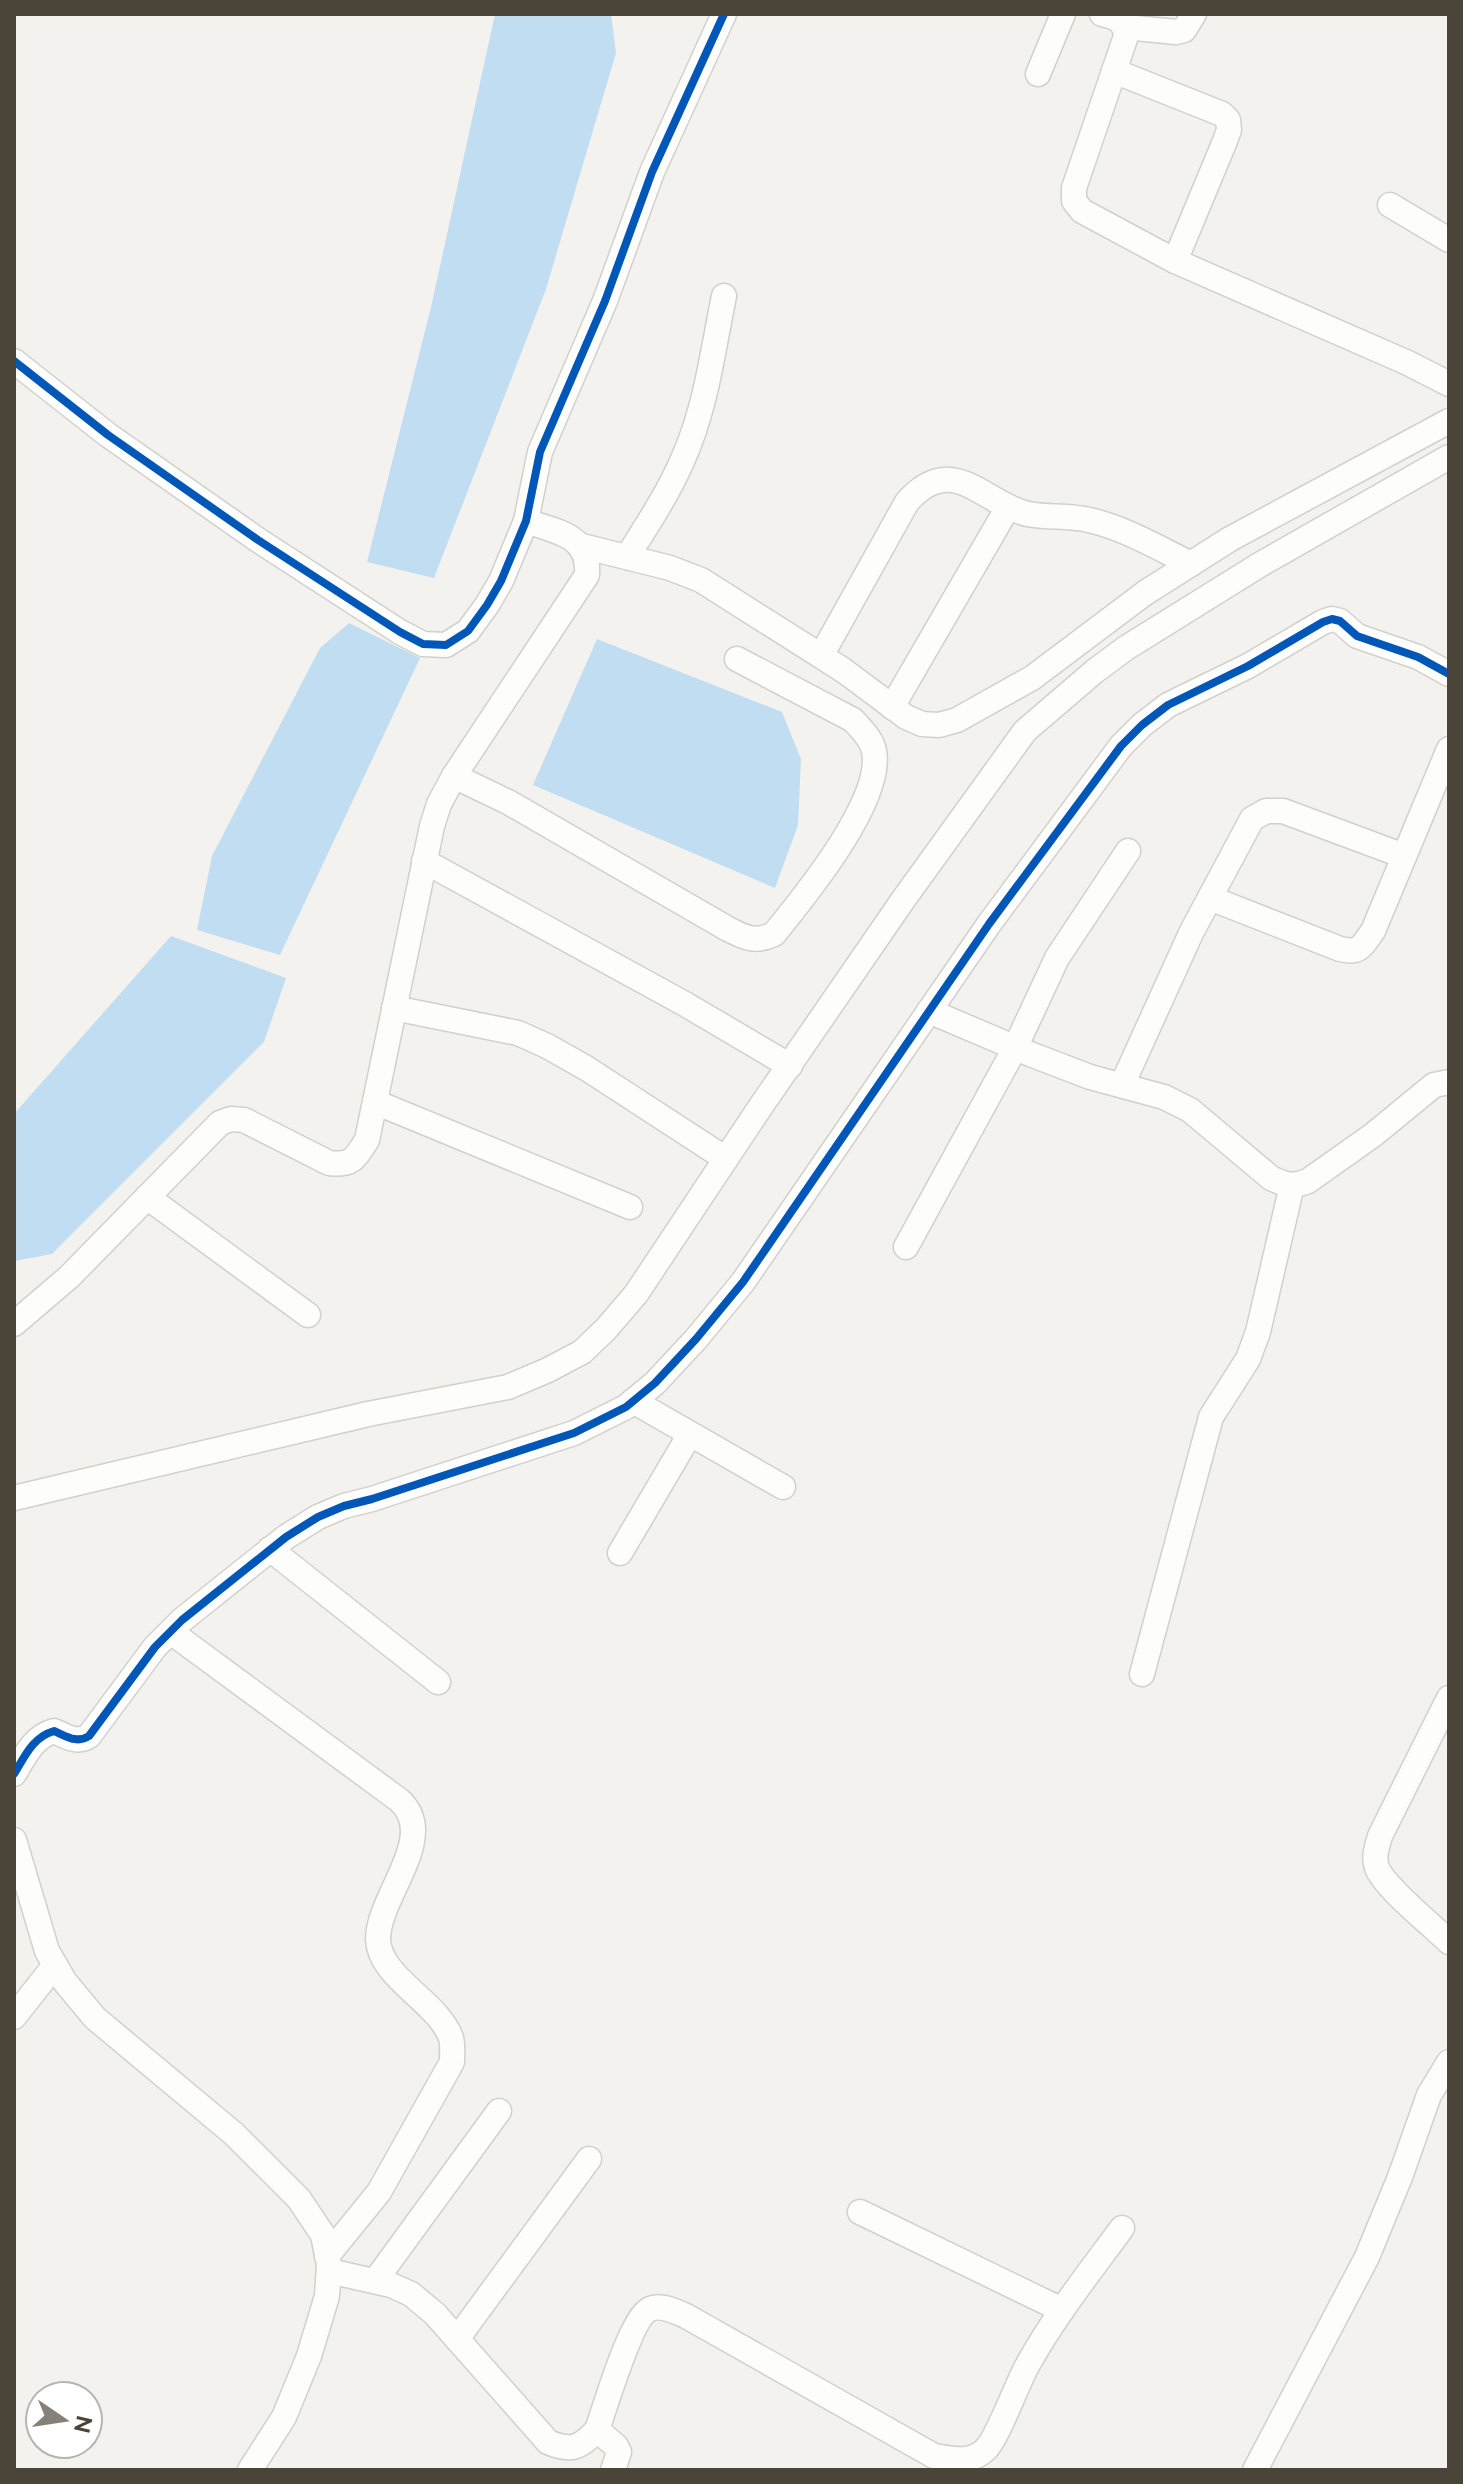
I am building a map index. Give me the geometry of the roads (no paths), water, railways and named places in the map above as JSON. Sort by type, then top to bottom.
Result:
[{"type":"street","points":[[14,361],[108,435],[258,540],[423,644],[446,645],[468,631],[501,581],[526,521],[540,452],[605,301],[652,172],[724,14]]},
{"type":"street","points":[[1038,74],[1063,14]]},
{"type":"street","points":[[1102,14],[1120,20],[1126,36],[1074,188],[1074,201],[1082,211],[1175,261],[1449,384]]},
{"type":"street","points":[[1125,27],[1176,32],[1184,30],[1194,14]]},
{"type":"street","points":[[1114,71],[1222,114],[1228,120],[1229,130],[1225,141],[1175,261]]},
{"type":"street","points":[[1390,205],[1449,240]]},
{"type":"street","points":[[627,557],[685,457],[705,392],[724,296]]},
{"type":"street","points":[[526,521],[569,537],[582,546],[670,568],[701,580],[821,656],[906,717],[922,724],[939,725],[957,720],[1032,678],[1145,593],[1230,539],[1449,421]]},
{"type":"street","points":[[14,1498],[368,1414],[508,1387],[582,1352],[626,1306],[903,900],[1025,731],[1126,648],[1261,564],[1449,457]]},
{"type":"street","points":[[821,656],[907,502],[917,490],[932,483],[951,480],[971,484],[1008,507],[1029,514],[1064,516],[1110,525],[1191,564]]},
{"type":"street","points":[[892,707],[1008,507]]},
{"type":"street","points":[[14,1324],[69,1277],[220,1123],[231,1119],[244,1120],[329,1163],[344,1165],[356,1158],[367,1140],[424,861],[439,804],[454,776],[587,575],[588,561],[582,546]]},
{"type":"street","points":[[14,1774],[33,1743],[43,1734],[54,1731],[73,1740],[83,1740],[94,1732],[155,1647],[182,1620],[270,1549],[318,1517],[574,1433],[626,1407],[655,1383],[743,1282],[989,924],[1121,746],[1142,725],[1168,705],[1248,666],[1332,619],[1340,621],[1366,640],[1445,663]]},
{"type":"street","points":[[454,776],[508,802],[747,939],[765,938],[774,934],[819,878],[859,812],[875,774],[874,749],[853,720],[737,659]]},
{"type":"street","points":[[1210,898],[1352,952],[1361,948],[1373,931],[1449,749]]},
{"type":"street","points":[[1122,1085],[1191,933],[1252,819],[1266,811],[1283,811],[1404,856]]},
{"type":"street","points":[[906,1247],[1015,1048],[1057,958],[1128,851]]},
{"type":"street","points":[[424,861],[685,1004],[790,1066]]},
{"type":"street","points":[[394,1008],[518,1033],[547,1046],[726,1159]]},
{"type":"street","points":[[929,1011],[1090,1077],[1164,1097],[1190,1110],[1271,1178],[1284,1185],[1308,1181],[1373,1135],[1434,1085],[1449,1082]]},
{"type":"street","points":[[375,1102],[630,1207]]},
{"type":"street","points":[[1142,1674],[1211,1417],[1248,1359],[1258,1332],[1292,1185]]},
{"type":"street","points":[[147,1197],[308,1315]]},
{"type":"street","points":[[633,1401],[783,1487]]},
{"type":"street","points":[[620,1553],[690,1434]]},
{"type":"street","points":[[270,1549],[438,1682]]},
{"type":"street","points":[[171,1632],[399,1800],[408,1809],[414,1826],[411,1845],[384,1914],[378,1940],[392,1970],[444,2023],[452,2041],[452,2062],[379,2192],[328,2264]]},
{"type":"street","points":[[1449,1698],[1380,1836],[1375,1855],[1377,1869],[1389,1884],[1449,1942]]},
{"type":"street","points":[[14,1840],[47,1951],[65,1982],[95,2018],[234,2134],[299,2199],[323,2235],[328,2264],[327,2296],[309,2356],[284,2417],[250,2470]]},
{"type":"street","points":[[14,2017],[55,1965]]},
{"type":"street","points":[[1255,2470],[1367,2257],[1429,2095],[1449,2062]]},
{"type":"street","points":[[375,2281],[499,2111]]},
{"type":"street","points":[[457,2339],[589,2159]]},
{"type":"street","points":[[860,2212],[1062,2310]]},
{"type":"street","points":[[328,2264],[411,2294],[435,2314],[548,2442],[561,2448],[572,2448],[586,2442],[597,2430],[639,2318],[650,2309],[665,2307],[934,2456],[958,2460],[975,2458],[989,2446],[1028,2364],[1062,2310],[1122,2228]]},
{"type":"street","points":[[597,2430],[619,2452],[613,2470]]},
{"type":"water","points":[[495,14],[611,14],[616,53],[546,289],[434,578],[367,562],[432,303]]},
{"type":"water","points":[[349,623],[420,658],[280,955],[197,930],[212,856],[320,648]]},
{"type":"water","points":[[597,639],[782,712],[801,759],[798,825],[775,888],[533,785]]},
{"type":"water","points":[[171,936],[286,978],[264,1042],[52,1254],[14,1261],[14,1114]]}]
